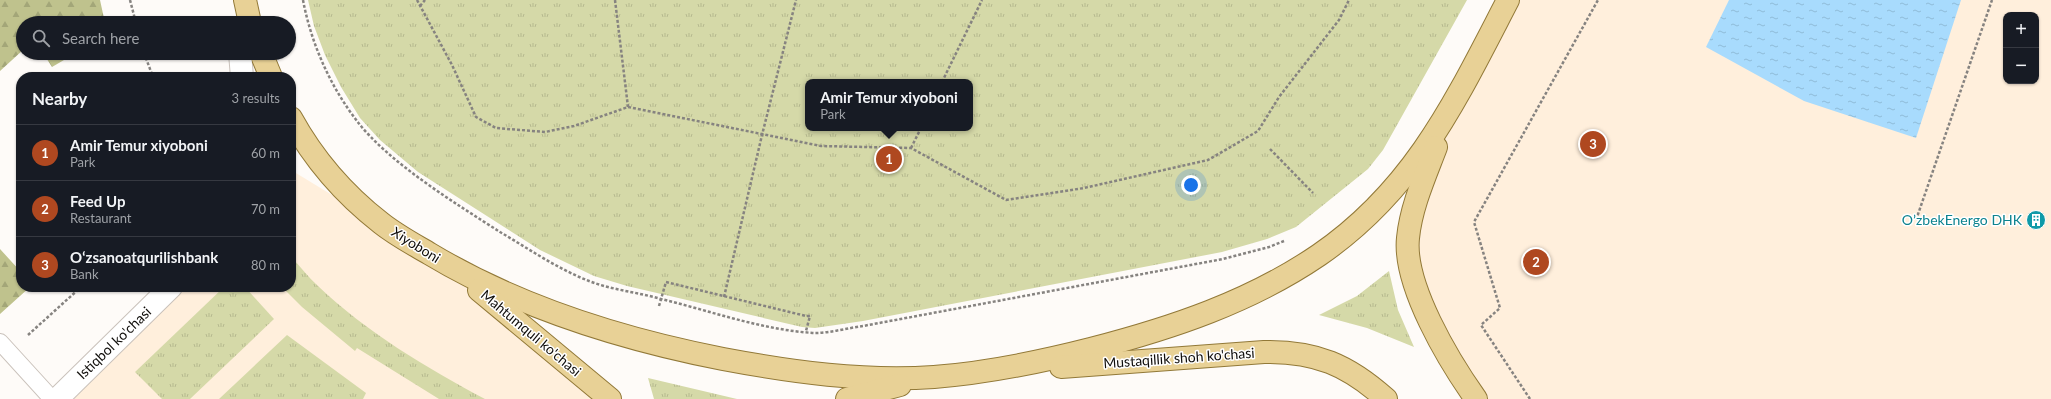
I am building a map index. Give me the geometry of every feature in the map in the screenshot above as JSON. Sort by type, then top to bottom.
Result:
[{"type":"main road","points":[[245,0],[248,16]]},
{"type":"main road","points":[[1476,399],[1462,380],[1441,343],[1422,304],[1412,274],[1408,248],[1409,231],[1416,203],[1452,108],[1506,3]]},
{"type":"main road","points":[[264,60],[269,72]]},
{"type":"main road","points":[[452,268],[528,304],[579,322],[660,345],[754,365],[813,374],[871,378],[931,377],[960,374],[1048,359],[1177,324],[1224,306],[1293,272],[1348,234],[1373,213],[1395,189],[1415,163],[1452,108]]},
{"type":"main road","name":"Xiyoboni","points":[[296,127],[300,135],[338,183],[380,222],[452,268]]},
{"type":"main road","name":"Mahtumquli ko'chasi","points":[[452,268],[610,399]]},
{"type":"main road","name":"Mustaqillik shoh ko'chasi","points":[[960,374],[1281,352],[1309,355],[1342,366],[1363,379],[1386,399]]},
{"type":"main road","points":[[847,399],[931,377]]},
{"type":"street","points":[[237,0],[238,16]]},
{"type":"street","points":[[241,60],[242,72]]},
{"type":"street","name":"Istiqbol ko'chasi","points":[[57,399],[166,292]]},
{"type":"lane","points":[[5,347],[52,399]]},
{"type":"path","points":[[130,0],[134,16]]},
{"type":"path","points":[[303,0],[308,27],[320,56],[337,89],[357,121],[377,142],[415,175],[537,255],[589,281],[759,324],[815,333],[863,326],[1223,259],[1269,247],[1288,239]]},
{"type":"path","points":[[416,0],[452,65],[476,117],[496,128],[545,132],[574,126],[628,107],[821,146],[911,148],[1006,200],[1084,188],[1208,160],[1258,131],[1279,97],[1339,20],[1349,0]]},
{"type":"path","points":[[420,6],[425,0]]},
{"type":"path","points":[[614,0],[628,107]]},
{"type":"path","points":[[724,297],[762,135],[796,0]]},
{"type":"path","points":[[943,79],[982,0]]},
{"type":"path","points":[[1530,399],[1481,325],[1500,308],[1474,222],[1598,0]]},
{"type":"path","points":[[1916,220],[1992,0]]},
{"type":"path","points":[[147,60],[151,72]]},
{"type":"path","points":[[911,148],[920,131]]},
{"type":"path","points":[[1270,149],[1313,193]]},
{"type":"path","points":[[659,306],[666,282],[724,297],[810,316],[806,331]]},
{"type":"path","points":[[5,347],[75,292]]},
{"type":"shaded area","points":[[1509,0],[2051,0],[2051,399],[1476,399],[1414,280],[1425,178]]},
{"type":"shaded area","points":[[296,173],[452,268],[610,399],[57,399],[166,292],[296,292]]},
{"type":"green space","points":[[0,0],[100,0],[103,16],[16,16],[16,56],[0,71]]},
{"type":"green space","points":[[308,0],[1467,0],[1383,150],[1368,169],[1296,227],[1267,239],[1222,252],[863,321],[815,328],[802,327],[627,286],[594,276],[540,250],[418,172],[380,140],[360,118],[341,87],[325,55],[314,26]]},
{"type":"green space","points":[[48,60],[64,60],[52,67]]},
{"type":"green space","points":[[0,249],[16,267],[16,292],[24,292],[0,314]]},
{"type":"green space","points":[[296,263],[314,283],[356,319],[419,362],[485,399],[439,399],[357,348],[355,351],[302,307],[287,292],[296,292]]},
{"type":"green space","points":[[1389,271],[1398,310],[1414,347],[1367,328],[1319,315],[1357,296]]},
{"type":"green space","points":[[219,292],[250,292],[274,319],[190,399],[162,399],[135,372]]},
{"type":"green space","points":[[287,335],[366,393],[363,399],[219,399]]},
{"type":"green space","points":[[648,378],[737,399],[654,399]]},
{"type":"water","points":[[1729,0],[1961,0],[1916,138],[1804,101],[1706,47]]},
{"type":"place","name":"Oʻzsanoatqurilishbank","points":[[1593,144]]},
{"type":"place","name":"Amir Temur xiyoboni","points":[[889,159]]},
{"type":"place","name":"O’zbekEnergo DHK","points":[[2036,220]]},
{"type":"place","name":"Feed Up","points":[[1536,262]]}]
